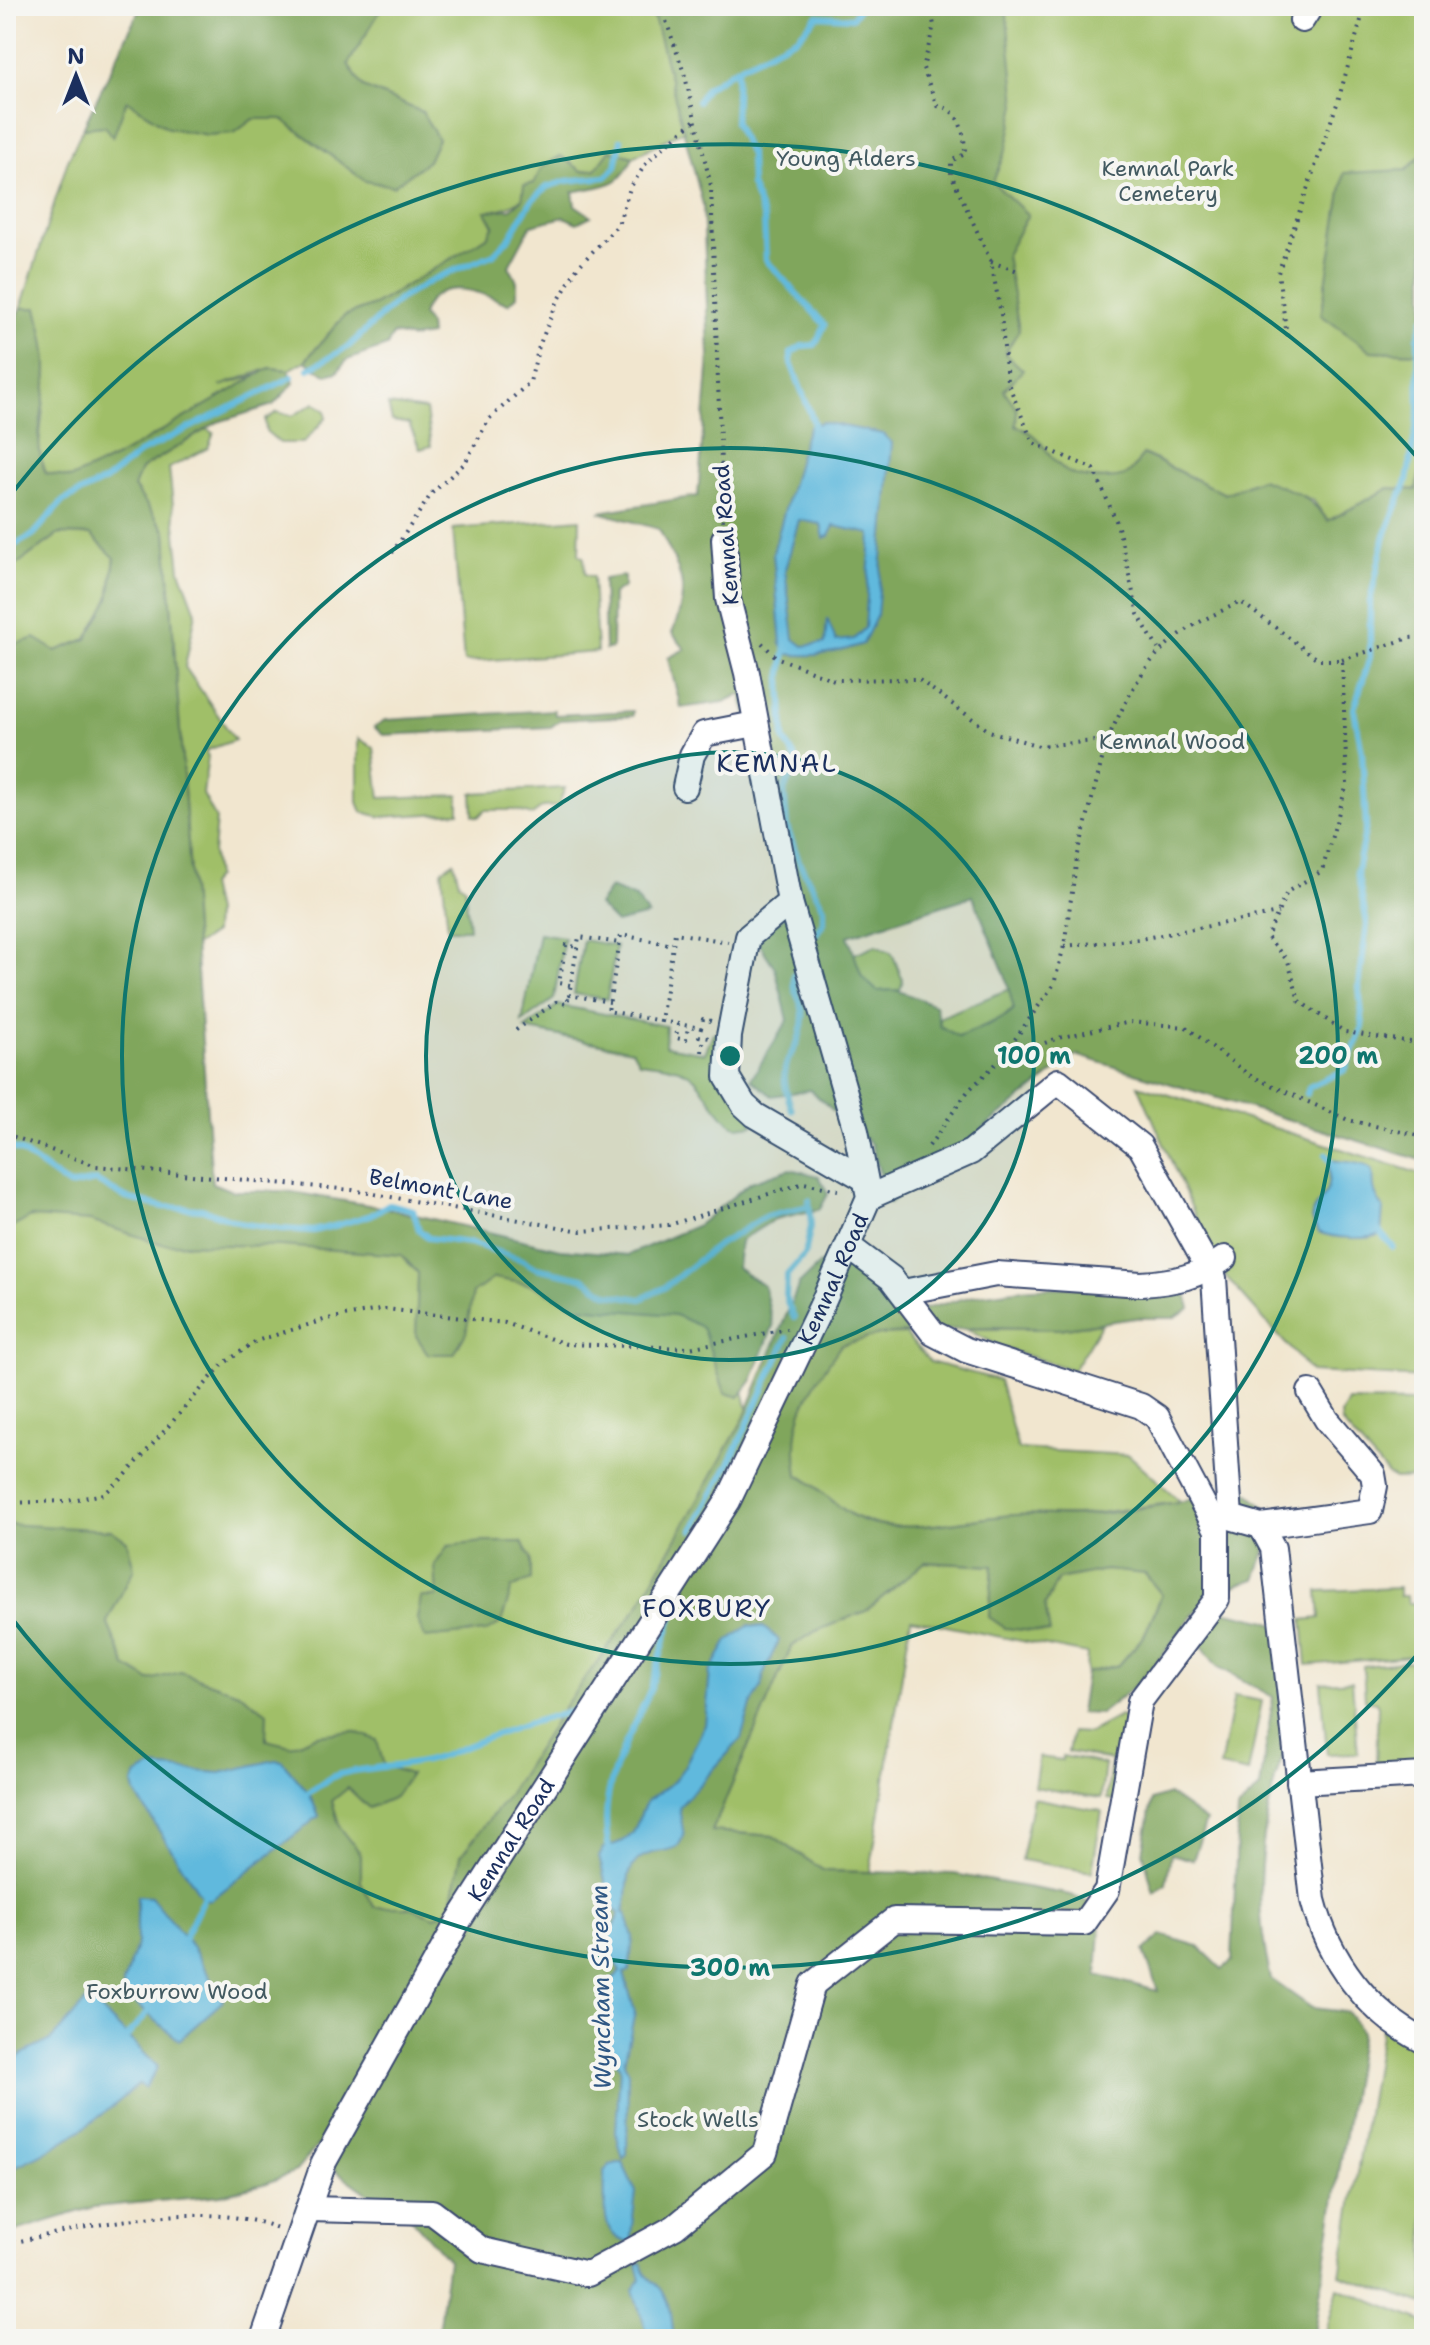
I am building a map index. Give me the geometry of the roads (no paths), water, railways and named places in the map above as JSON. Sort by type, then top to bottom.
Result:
[{"type":"street","name":"Kemnal Road","points":[[263,2339],[324,2162],[458,1922],[728,1501],[848,1246],[867,1188],[856,1131],[790,902],[747,673],[728,599],[724,539]]},
{"type":"street","points":[[685,787],[692,755],[704,734],[755,724]]},
{"type":"street","points":[[790,902],[768,917],[746,945],[726,1062],[727,1077],[734,1091],[755,1115],[867,1188],[971,1152],[1058,1081],[1140,1146],[1217,1263],[1214,1278],[1230,1517],[1261,1526],[1370,1511],[1373,1474],[1327,1420],[1310,1392]]},
{"type":"street","points":[[308,2209],[432,2212],[482,2250],[588,2274],[675,2227],[765,2153],[813,1984],[894,1920],[1084,1923],[1107,1890],[1140,1701],[1217,1599],[1217,1530],[1157,1417],[1141,1406],[966,1350],[933,1333],[891,1278],[848,1246]]},
{"type":"street","points":[[903,1292],[996,1274],[1141,1284],[1192,1278],[1217,1263]]},
{"type":"street","points":[[1261,1526],[1273,1548],[1313,1900],[1322,1935],[1362,1993],[1405,2031],[1424,2041]]},
{"type":"street","points":[[1299,1782],[1424,1775]]},
{"type":"water","points":[[822,422],[883,434],[892,443],[877,615],[863,644],[825,654],[796,655],[787,654],[781,644],[773,553],[810,426]],"holes":[[[799,520],[821,524],[824,538],[829,536],[834,526],[871,534],[865,628],[854,639],[836,641],[827,618],[825,643],[803,646],[794,639],[785,570]]]},
{"type":"water","points":[[1329,1160],[1351,1162],[1371,1169],[1376,1196],[1383,1207],[1381,1234],[1350,1238],[1318,1232],[1312,1214],[1327,1188]]},
{"type":"water","points":[[749,1625],[763,1627],[779,1640],[765,1670],[761,1688],[751,1705],[741,1739],[679,1807],[684,1836],[678,1846],[642,1857],[629,1875],[623,1913],[626,1913],[633,1937],[629,1972],[624,1973],[635,2012],[624,2063],[628,2070],[627,2154],[623,2159],[616,2132],[620,2067],[614,2058],[599,2007],[603,1988],[620,1972],[607,1944],[619,1913],[612,1908],[599,1857],[604,1848],[623,1841],[633,1833],[646,1802],[674,1781],[684,1767],[705,1725],[710,1672],[728,1641]]},
{"type":"water","points":[[282,1761],[309,1793],[319,1816],[211,1900],[203,1899],[135,1793],[133,1783],[137,1775],[152,1767],[220,1773]]},
{"type":"water","points":[[137,1896],[151,1897],[192,1946],[223,2001],[179,2040],[124,1994],[123,1984],[137,1943]]},
{"type":"water","points":[[89,1998],[158,2067],[145,2088],[139,2084],[77,2133],[6,2170],[6,2067],[22,2054],[51,2040]]},
{"type":"water","points":[[622,2162],[636,2192],[631,2235],[634,2243],[614,2235],[606,2217],[604,2171],[610,2165]]},
{"type":"water","points":[[641,2263],[646,2274],[667,2298],[674,2339],[649,2339],[633,2290],[641,2279],[637,2264]]},
{"type":"waterway","name":"Wyncham Stream","points":[[812,431],[814,423],[791,363],[791,353],[802,346],[815,345],[825,325],[766,260],[764,219],[751,185],[750,155],[735,123],[737,68],[798,37],[817,16],[852,18],[861,6]]},
{"type":"waterway","points":[[698,101],[706,88],[737,68]]},
{"type":"waterway","points":[[309,369],[349,346],[398,300],[436,278],[494,254],[510,237],[532,200],[547,187],[566,181],[606,177],[616,167],[621,140]]},
{"type":"waterway","points":[[1307,1094],[1309,1087],[1345,1070],[1363,1027],[1359,986],[1367,924],[1357,871],[1366,826],[1362,752],[1354,709],[1370,657],[1370,601],[1385,535],[1407,481],[1419,411],[1418,338],[1424,319]]},
{"type":"waterway","points":[[6,550],[33,535],[63,501],[106,480],[141,452],[292,377]]},
{"type":"waterway","name":"Wyncham Stream","points":[[786,646],[781,679],[784,739],[797,761],[784,790],[787,827],[800,864],[824,908],[824,922],[817,933]]},
{"type":"waterway","name":"Wyncham Stream","points":[[792,1110],[786,1091],[785,1067],[797,1043],[803,1016],[794,975]]},
{"type":"waterway","points":[[6,1147],[20,1151],[69,1186],[96,1181],[126,1198],[164,1207],[202,1209],[244,1224],[313,1231],[371,1215],[389,1204],[413,1210],[419,1230],[429,1238],[470,1243],[520,1259],[536,1268],[583,1278],[608,1294],[641,1299],[664,1288],[715,1247],[766,1216],[809,1206]]},
{"type":"waterway","points":[[1326,1154],[1334,1167]]},
{"type":"waterway","name":"Wyncham Stream","points":[[794,1318],[786,1299],[787,1275],[805,1254],[811,1226],[809,1200]]},
{"type":"waterway","points":[[1377,1229],[1393,1247]]},
{"type":"waterway","name":"Wyncham Stream","points":[[693,1530],[731,1460],[787,1338]]},
{"type":"waterway","name":"Wyncham Stream","points":[[650,1691],[677,1600]]},
{"type":"waterway","name":"Wyncham Stream","points":[[610,1854],[606,1830],[610,1787],[623,1749],[651,1688]]},
{"type":"waterway","points":[[303,1795],[340,1774],[427,1761],[525,1725],[579,1710]]},
{"type":"waterway","points":[[182,1943],[206,1892]]},
{"type":"waterway","points":[[123,2041],[150,2010]]},
{"type":"district","name":"KEMNAL","points":[[777,762]]},
{"type":"district","name":"FOXBURY","points":[[707,1607]]},
{"type":"park label","name":"Young Alders","points":[[846,158]]},
{"type":"park label","name":"Kemnal Park Cemetery","points":[[1168,180]]},
{"type":"park label","name":"Kemnal Wood","points":[[1172,741]]},
{"type":"park label","name":"Foxburrow Wood","points":[[177,1991]]},
{"type":"park label","name":"Stock Wells","points":[[698,2119]]}]
